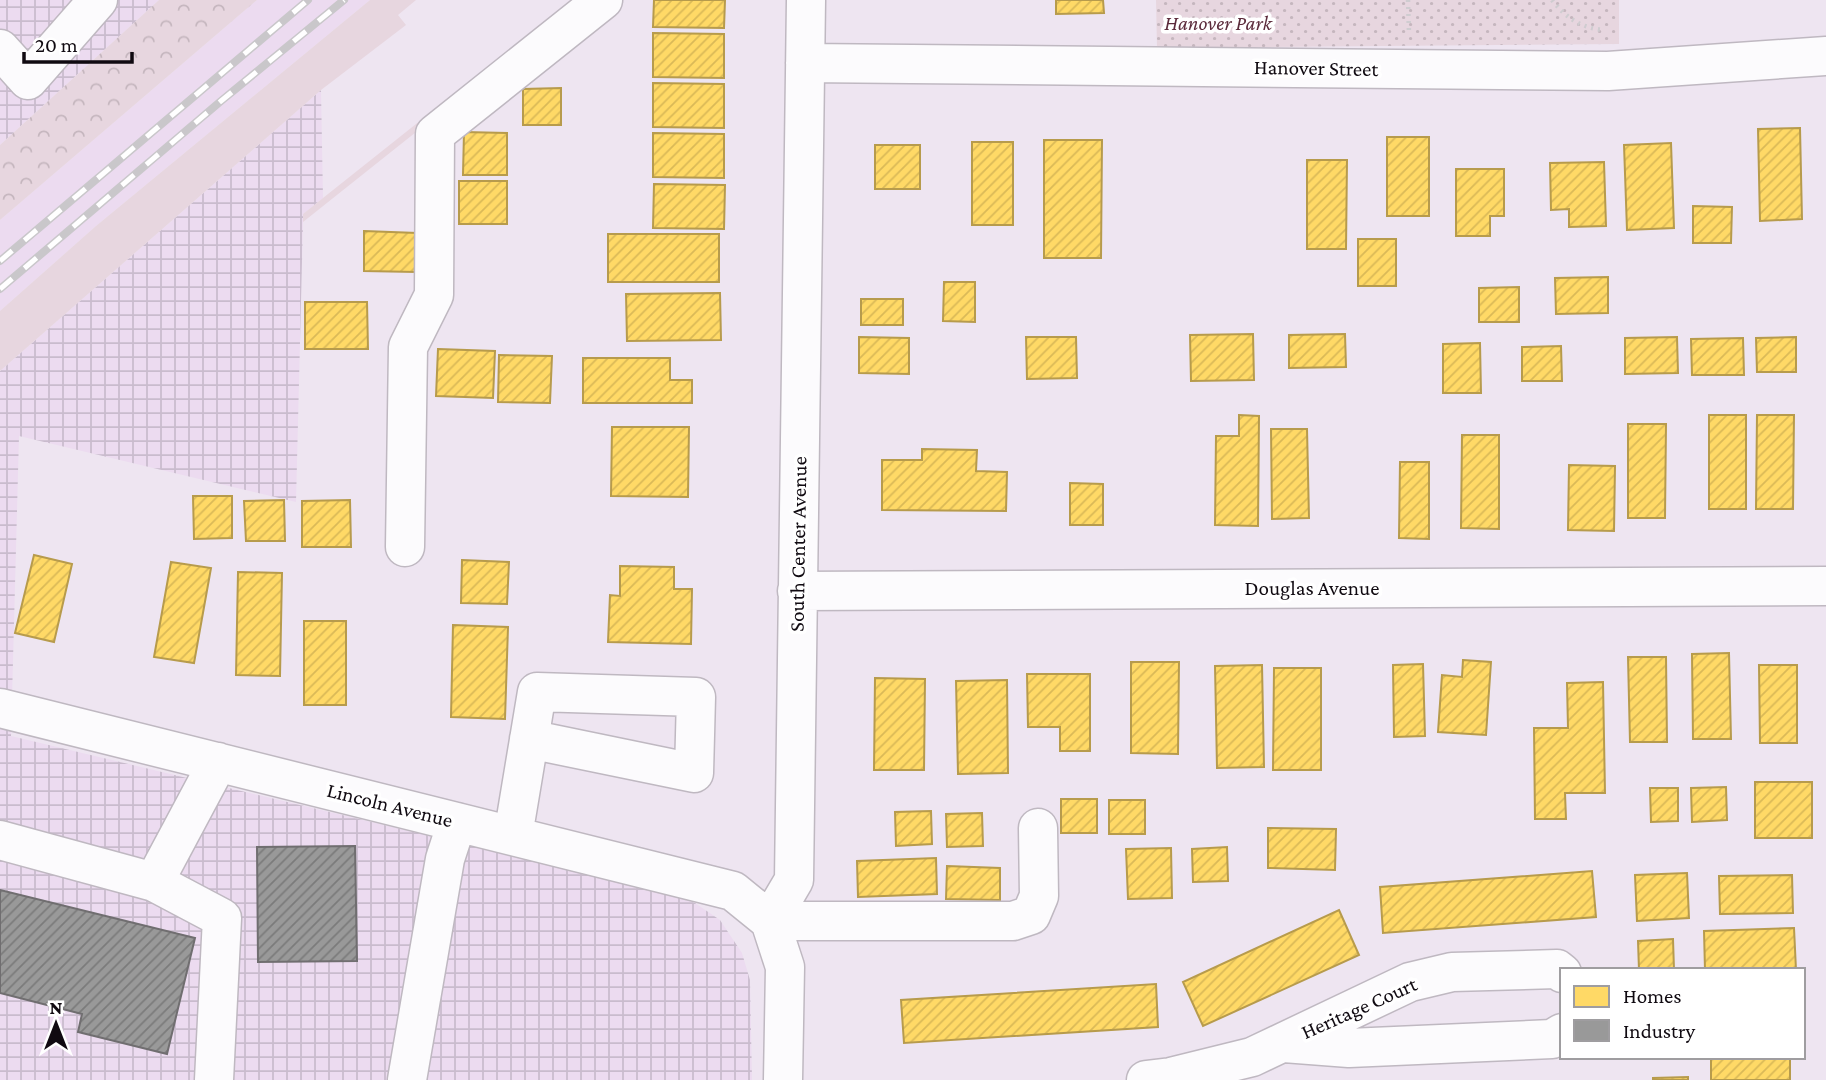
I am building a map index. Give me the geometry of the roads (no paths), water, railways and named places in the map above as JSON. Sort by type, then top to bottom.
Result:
[{"type":"street","points":[[0,49],[28,80],[98,0]]},
{"type":"street","points":[[405,547],[408,347],[434,295],[435,134],[603,0]]},
{"type":"street","name":"South Center Avenue","points":[[770,921],[794,880],[806,0]]},
{"type":"street","name":"Hanover Street","points":[[806,64],[1608,71],[1826,57]]},
{"type":"street","name":"Douglas Avenue","points":[[797,591],[1826,586]]},
{"type":"street","name":"Lincoln Avenue","points":[[0,708],[733,891],[770,921]]},
{"type":"street","points":[[513,836],[530,739]]},
{"type":"street","points":[[154,882],[218,762]]},
{"type":"street","points":[[407,1080],[445,859],[457,822]]},
{"type":"street","points":[[783,1080],[785,967],[770,921],[1013,921],[1031,915],[1039,896],[1038,828]]},
{"type":"street","points":[[0,840],[154,882],[222,918],[214,1080]]},
{"type":"street","name":"Heritage Court","points":[[1146,1080],[1171,1077],[1252,1057],[1410,982],[1452,972],[1557,969],[1560,972]]},
{"type":"street","name":"Heritage Court","points":[[1282,1042],[1349,1048],[1552,1039],[1560,1034]]},
{"type":"railway","points":[[0,261],[308,0]]},
{"type":"railway","points":[[0,289],[344,0]]},
{"type":"park label","name":"Hanover Park","points":[[1218,23]]}]
